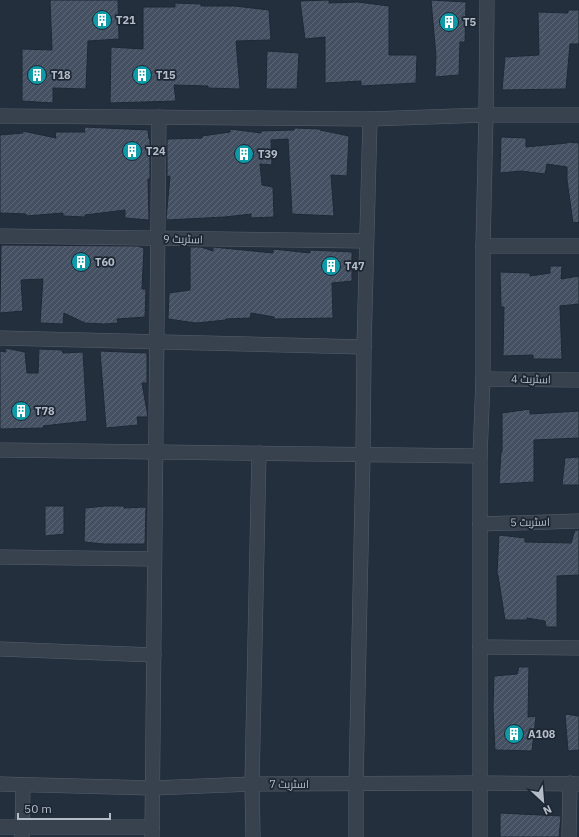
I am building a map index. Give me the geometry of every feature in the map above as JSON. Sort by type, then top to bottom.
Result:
[{"type":"street","points":[[480,837],[480,456],[483,379],[486,0]]},
{"type":"street","points":[[0,116],[370,119],[486,114],[579,114]]},
{"type":"street","points":[[0,827],[23,832],[152,832],[159,117]]},
{"type":"street","points":[[356,837],[366,241],[370,119]]},
{"type":"street","name":"اسٹریٹ 9","points":[[0,236],[366,241]]},
{"type":"street","points":[[483,246],[579,246]]},
{"type":"street","points":[[0,338],[364,347]]},
{"type":"street","name":"اسٹریٹ 4","points":[[483,379],[579,380]]},
{"type":"street","points":[[0,450],[480,456]]},
{"type":"street","points":[[253,837],[252,784],[259,454]]},
{"type":"street","name":"اسٹریٹ 5","points":[[480,524],[579,521]]},
{"type":"street","points":[[0,557],[154,559]]},
{"type":"street","points":[[480,647],[579,648]]},
{"type":"street","points":[[0,649],[154,655]]},
{"type":"street","points":[[568,837],[574,783]]},
{"type":"street","name":"اسٹریٹ 7","points":[[0,784],[153,788],[252,784],[574,783]]},
{"type":"street","points":[[23,785],[23,832]]},
{"type":"building","points":[[50,0],[118,0],[119,39],[88,41],[86,89],[53,88],[53,103],[22,101],[22,49],[52,50]]},
{"type":"building","points":[[329,0],[329,3],[358,2],[389,6],[389,55],[417,55],[416,83],[361,86],[361,81],[325,83],[325,37],[305,39],[300,1]]},
{"type":"building","name":"T5","points":[[431,0],[466,2],[465,42],[460,42],[459,75],[435,77],[436,56]]},
{"type":"building","points":[[175,3],[201,4],[201,6],[235,6],[269,10],[271,40],[236,41],[240,89],[174,85],[176,101],[110,103],[111,47],[143,49],[143,7],[175,7]]},
{"type":"building","points":[[568,10],[579,10],[579,44],[570,44],[566,89],[502,90],[505,57],[539,55],[538,12],[568,13]]},
{"type":"building","points":[[267,51],[299,53],[297,89],[266,89]]},
{"type":"building","points":[[84,127],[148,130],[150,139],[150,179],[148,179],[149,220],[125,218],[125,210],[85,215],[85,217],[63,216],[63,213],[26,216],[26,214],[0,213],[0,135],[23,133],[23,131],[56,138],[55,132],[85,132]]},
{"type":"building","points":[[294,128],[320,129],[349,136],[347,176],[331,175],[334,216],[292,214],[288,139],[271,140],[272,165],[260,164],[262,185],[273,187],[274,217],[251,218],[251,214],[166,220],[170,176],[167,177],[167,139],[202,138],[202,136],[230,132],[230,129],[261,133],[261,131],[294,130]]},
{"type":"building","points":[[501,137],[526,138],[526,147],[567,142],[579,143],[579,222],[573,223],[567,180],[567,167],[547,164],[545,174],[521,171],[500,173]]},
{"type":"building","points":[[1,245],[138,246],[144,248],[142,289],[146,289],[145,317],[117,319],[118,323],[104,324],[85,323],[64,313],[63,324],[40,323],[43,279],[21,280],[23,311],[0,313]]},
{"type":"building","points":[[190,247],[201,247],[213,251],[213,247],[273,253],[273,249],[310,253],[310,250],[352,252],[352,281],[332,283],[333,318],[274,319],[274,317],[251,313],[250,318],[226,319],[196,323],[168,319],[169,293],[190,290]]},
{"type":"building","points":[[550,266],[562,266],[561,279],[579,276],[579,304],[560,306],[562,359],[533,359],[533,355],[503,356],[504,307],[501,307],[500,272],[530,273],[530,276],[550,273]]},
{"type":"building","points":[[5,348],[25,352],[27,373],[38,373],[39,349],[62,350],[63,353],[83,352],[87,421],[43,426],[44,428],[0,429],[0,351],[6,352]]},
{"type":"building","points":[[100,351],[147,353],[147,383],[142,383],[148,417],[137,417],[138,425],[106,428]]},
{"type":"building","points":[[530,409],[530,414],[579,411],[579,438],[534,440],[534,482],[499,484],[502,452],[502,413]]},
{"type":"building","points":[[579,457],[579,485],[562,485],[565,458]]},
{"type":"building","points":[[45,506],[64,506],[64,534],[45,536]]},
{"type":"building","points":[[124,506],[124,508],[146,507],[145,544],[104,544],[84,542],[85,508]]},
{"type":"building","points":[[575,530],[579,530],[579,575],[557,576],[557,627],[546,627],[545,621],[527,618],[527,620],[505,620],[497,575],[499,535],[525,538],[525,542],[571,543]]},
{"type":"building","points":[[519,667],[529,667],[528,717],[536,716],[532,751],[495,750],[493,708],[494,676],[517,674]]},
{"type":"building","points":[[565,714],[579,716],[579,750],[568,751]]},
{"type":"building","points":[[500,813],[561,816],[559,837],[500,837]]},
{"type":"place","name":"T21","points":[[102,20]]},
{"type":"place","name":"T5","points":[[449,22]]},
{"type":"place","name":"T18","points":[[37,75]]},
{"type":"place","name":"T15","points":[[142,75]]},
{"type":"place","name":"T24","points":[[132,151]]},
{"type":"place","name":"T39","points":[[244,154]]},
{"type":"place","name":"T60","points":[[81,262]]},
{"type":"place","name":"T47","points":[[331,266]]},
{"type":"place","name":"T78","points":[[21,411]]},
{"type":"place","name":"A108","points":[[514,734]]}]
